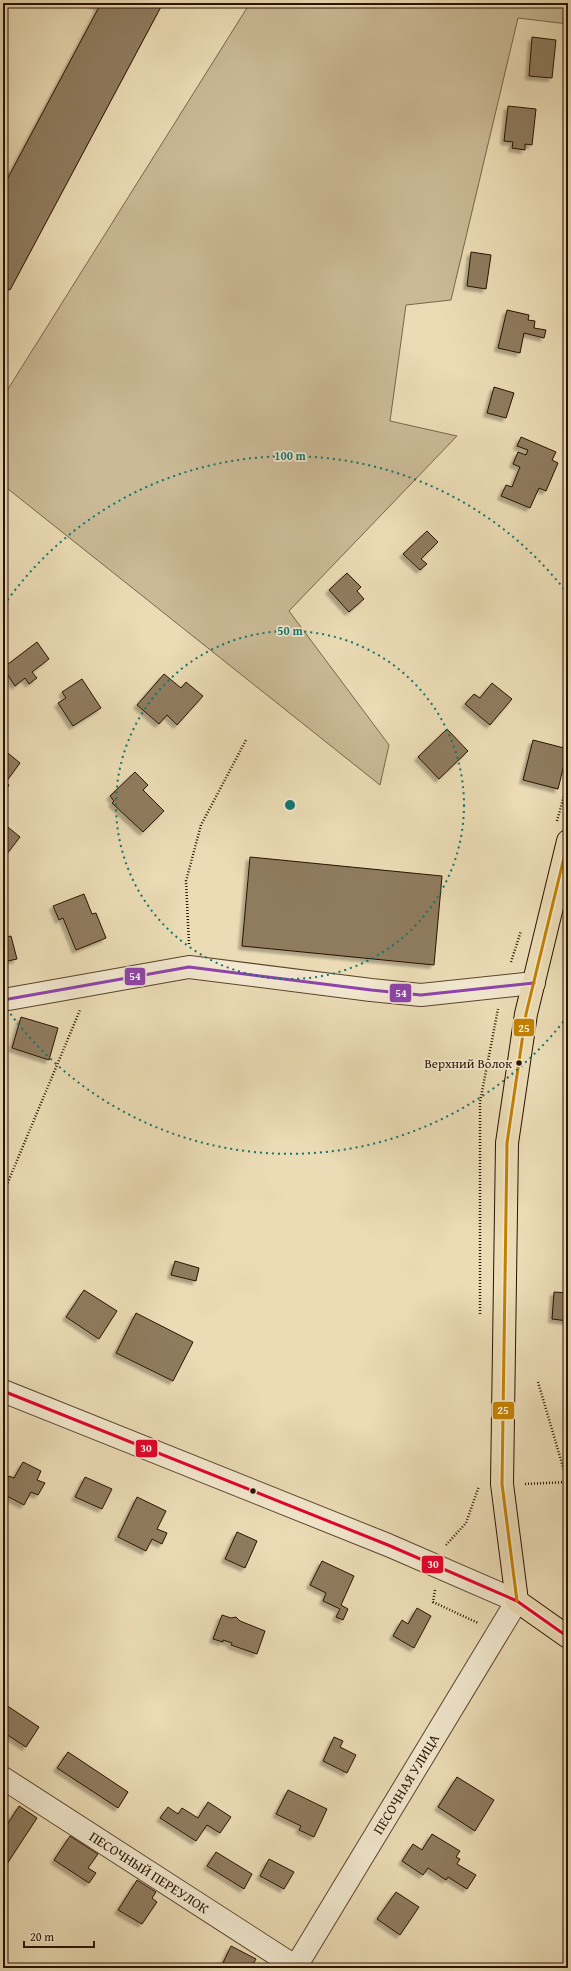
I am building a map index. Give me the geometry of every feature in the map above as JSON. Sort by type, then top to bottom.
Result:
[{"type":"main road","points":[[568,842],[526,1014],[507,1143],[502,1484],[517,1601],[568,1638]]},
{"type":"street","points":[[3,1000],[190,967],[421,995],[534,983]]},
{"type":"street","points":[[3,1391],[388,1545],[517,1601]]},
{"type":"street","name":"ПЕСОЧНАЯ УЛИЦА","points":[[296,1968],[517,1601]]},
{"type":"street","name":"ПЕСОЧНЫЙ ПЕРЕУЛОК","points":[[3,1778],[296,1968]]},
{"type":"path","points":[[190,967],[186,881],[201,825],[246,740]]},
{"type":"path","points":[[3,1194],[91,984]]},
{"type":"path","points":[[502,1484],[568,1483],[538,1382]]},
{"type":"shaded area","points":[[250,3],[568,3],[568,24],[518,18],[451,300],[406,305],[390,421],[457,436],[289,611],[389,745],[380,785],[3,485],[3,397]]},
{"type":"building","points":[[91,3],[163,3],[10,290],[3,286],[3,187],[99,7]]},
{"type":"building","points":[[532,37],[556,40],[552,78],[529,76]]},
{"type":"building","points":[[508,106],[536,109],[532,145],[525,144],[525,150],[512,148],[513,142],[504,141]]},
{"type":"building","points":[[471,252],[491,255],[486,289],[467,286]]},
{"type":"building","points":[[507,310],[529,315],[528,320],[535,321],[534,328],[546,330],[544,338],[524,333],[520,353],[498,348]]},
{"type":"building","points":[[494,387],[514,393],[506,418],[487,413]]},
{"type":"building","points":[[521,437],[556,452],[552,460],[558,463],[546,491],[539,488],[530,508],[501,496],[506,485],[512,487],[520,467],[513,464],[518,452],[526,455],[528,450],[517,446]]},
{"type":"building","points":[[427,531],[438,542],[421,559],[427,564],[420,570],[403,554]]},
{"type":"building","points":[[347,573],[361,587],[357,591],[364,599],[349,612],[329,590]]},
{"type":"building","points":[[37,642],[49,659],[32,672],[37,678],[29,684],[25,678],[15,686],[3,668]]},
{"type":"building","points":[[164,674],[181,688],[186,682],[203,696],[177,725],[167,715],[159,724],[137,705]]},
{"type":"building","points":[[82,679],[101,708],[73,726],[58,703],[66,698],[62,692]]},
{"type":"building","points":[[492,683],[512,699],[490,725],[465,704],[474,694],[480,698]]},
{"type":"building","points":[[447,729],[468,751],[439,779],[418,757]]},
{"type":"building","points":[[533,740],[568,749],[558,789],[523,780]]},
{"type":"building","points":[[3,749],[20,763],[6,782],[9,785],[5,791],[3,790]]},
{"type":"building","points":[[135,772],[148,785],[143,790],[164,811],[143,832],[112,803],[114,801],[110,796]]},
{"type":"building","points":[[3,823],[20,837],[3,859]]},
{"type":"building","points":[[250,857],[442,876],[434,965],[242,946]]},
{"type":"building","points":[[84,894],[92,914],[96,913],[106,938],[76,950],[63,918],[59,920],[53,906]]},
{"type":"building","points":[[11,936],[17,959],[3,962],[3,938]]},
{"type":"building","points":[[21,1017],[58,1028],[49,1060],[12,1048]]},
{"type":"building","points":[[175,1261],[199,1268],[196,1281],[171,1275]]},
{"type":"building","points":[[84,1290],[117,1311],[99,1339],[66,1317]]},
{"type":"building","points":[[554,1292],[568,1293],[568,1321],[552,1319]]},
{"type":"building","points":[[136,1313],[193,1342],[173,1381],[116,1353]]},
{"type":"building","points":[[23,1462],[41,1471],[37,1480],[45,1483],[38,1495],[31,1492],[24,1505],[3,1494],[3,1487],[9,1476],[14,1478]]},
{"type":"building","points":[[85,1477],[112,1489],[102,1509],[75,1497]]},
{"type":"building","points":[[137,1497],[166,1511],[157,1529],[167,1533],[162,1544],[152,1539],[146,1551],[118,1537]]},
{"type":"building","points":[[237,1532],[257,1541],[245,1568],[225,1559]]},
{"type":"building","points":[[322,1561],[354,1576],[341,1605],[348,1609],[343,1620],[336,1617],[340,1609],[323,1601],[326,1593],[310,1585]]},
{"type":"building","points":[[417,1608],[431,1616],[414,1648],[393,1636],[402,1620],[408,1624]]},
{"type":"building","points":[[222,1615],[231,1618],[236,1617],[240,1621],[265,1631],[257,1654],[231,1645],[232,1643],[213,1639]]},
{"type":"building","points":[[6,1705],[39,1727],[26,1747],[3,1732],[3,1709]]},
{"type":"building","points":[[334,1737],[343,1741],[340,1747],[356,1755],[347,1773],[323,1761]]},
{"type":"building","points":[[68,1752],[128,1792],[118,1808],[57,1768]]},
{"type":"building","points":[[457,1777],[494,1800],[475,1831],[438,1807]]},
{"type":"building","points":[[288,1790],[327,1809],[314,1837],[299,1830],[301,1826],[276,1814]]},
{"type":"building","points":[[208,1802],[231,1817],[220,1833],[207,1825],[196,1841],[160,1818],[168,1807],[178,1814],[182,1808],[198,1818]]},
{"type":"building","points":[[19,1806],[37,1818],[3,1870],[3,1831]]},
{"type":"building","points":[[432,1834],[460,1851],[456,1857],[460,1859],[457,1864],[476,1875],[467,1889],[448,1877],[446,1880],[428,1868],[423,1875],[402,1861],[413,1844],[422,1850]]},
{"type":"building","points":[[70,1836],[98,1854],[88,1868],[96,1873],[89,1883],[54,1860]]},
{"type":"building","points":[[216,1852],[252,1874],[244,1889],[207,1866]]},
{"type":"building","points":[[269,1859],[294,1872],[284,1889],[260,1876]]},
{"type":"building","points":[[137,1880],[156,1892],[152,1898],[157,1902],[142,1924],[118,1910]]},
{"type":"building","points":[[396,1892],[419,1907],[400,1935],[377,1919]]},
{"type":"building","points":[[231,1946],[256,1959],[251,1968],[214,1968],[217,1963],[222,1965]]},
{"type":"transit line","name":"25","points":[[517,1601],[502,1484],[507,1143],[526,1014],[568,841]]},
{"type":"transit line","name":"54","points":[[3,1000],[189,967],[421,995],[534,983]]},
{"type":"transit line","name":"30","points":[[3,1391],[388,1545],[517,1601],[568,1637]]},
{"type":"place","name":"Верхний Волок","points":[[519,1063]]}]
